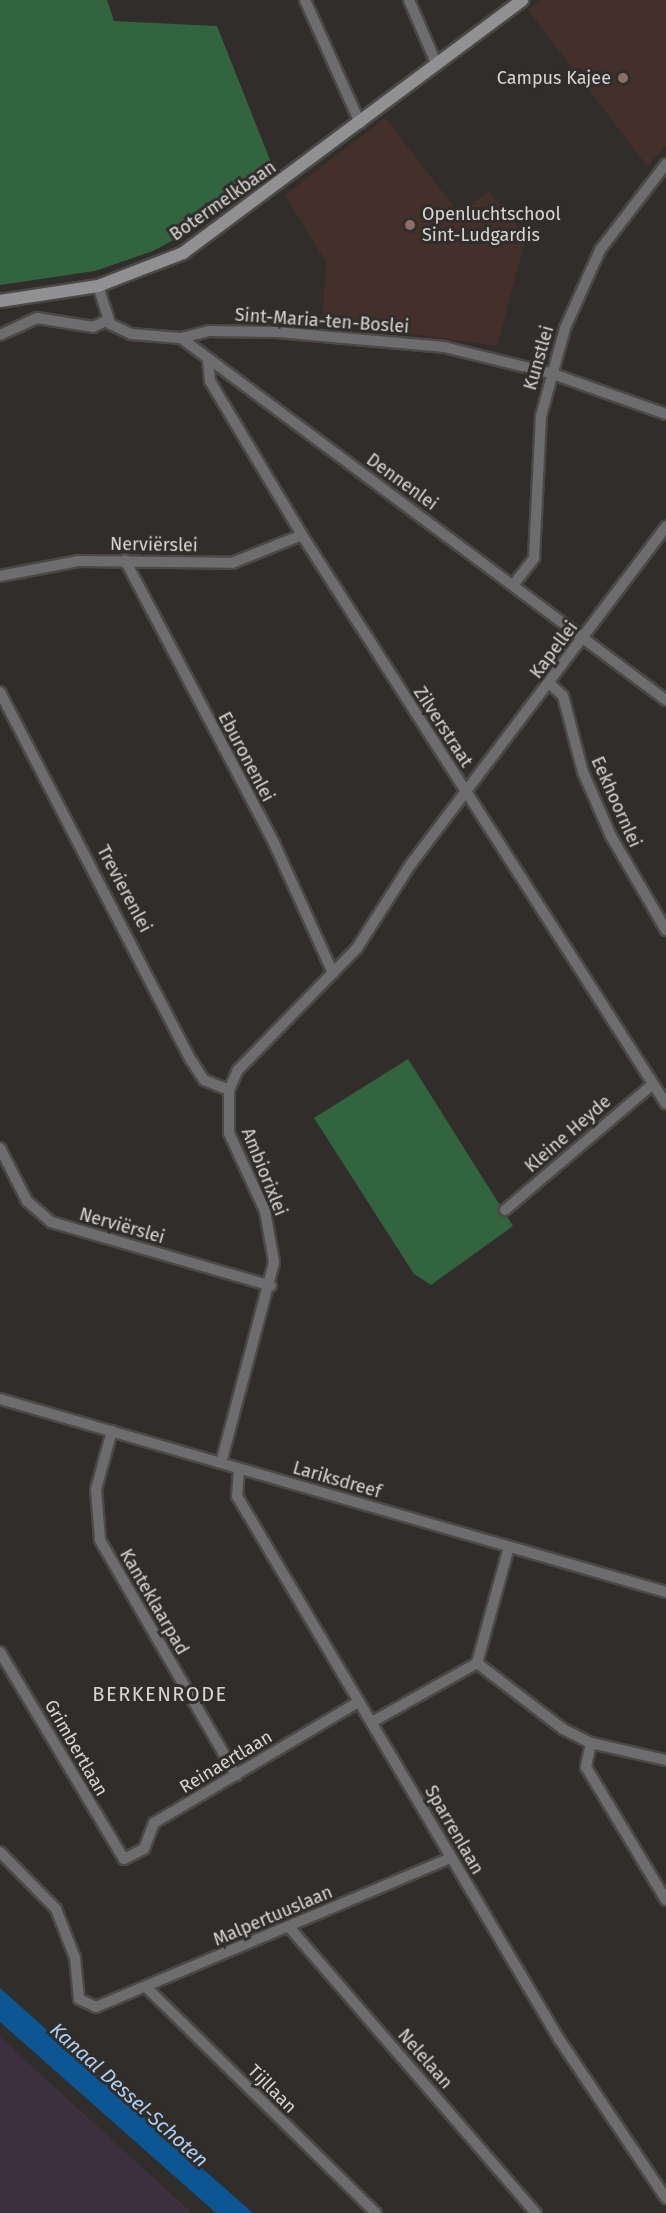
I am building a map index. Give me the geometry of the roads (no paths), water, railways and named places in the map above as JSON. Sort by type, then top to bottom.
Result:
[{"type":"main road","name":"Botermelkbaan","points":[[0,301],[98,286],[159,265],[213,235],[522,0]]},
{"type":"street","points":[[305,0],[360,123]]},
{"type":"street","points":[[409,0],[437,64]]},
{"type":"street","name":"Kunstlei","points":[[514,584],[534,558],[536,459],[550,373],[579,288],[600,250],[666,164]]},
{"type":"street","points":[[98,286],[108,321],[131,334],[182,338]]},
{"type":"street","points":[[0,335],[37,318],[93,327],[108,321]]},
{"type":"street","name":"Sint-Maria-ten-Boslei","points":[[182,338],[209,331],[351,336],[444,347],[550,373],[666,414]]},
{"type":"street","name":"Dennenlei","points":[[182,338],[208,361],[514,584],[583,639],[666,700]]},
{"type":"street","name":"Zilverstraat","points":[[208,361],[210,381],[302,536],[666,1104]]},
{"type":"street","name":"Kapellei","points":[[466,791],[666,527]]},
{"type":"street","name":"Nerviërslei","points":[[0,576],[79,561],[232,563],[302,536]]},
{"type":"street","name":"Eburonenlei","points":[[124,560],[274,843],[333,973]]},
{"type":"street","name":"Eekhoornlei","points":[[549,683],[564,696],[583,772],[611,837],[666,930]]},
{"type":"street","name":"Trevierenlei","points":[[0,692],[191,1060],[204,1080],[229,1090]]},
{"type":"street","points":[[229,1090],[255,1048],[357,948],[466,791]]},
{"type":"street","name":"Kleine Heyde","points":[[505,1210],[653,1084]]},
{"type":"street","name":"Ambiorixlei","points":[[221,1462],[272,1286],[273,1239],[229,1133],[229,1090]]},
{"type":"street","name":"Nerviërslei","points":[[0,1148],[27,1201],[51,1222],[272,1286]]},
{"type":"street","name":"Lariksdreef","points":[[0,1400],[666,1592]]},
{"type":"street","name":"Kanteklaarpad","points":[[112,1431],[96,1489],[100,1540],[236,1775]]},
{"type":"street","name":"Sparrenlaan","points":[[239,1469],[237,1496],[450,1858],[586,2083],[666,2198]]},
{"type":"street","points":[[372,1722],[477,1663],[509,1547]]},
{"type":"street","name":"Grimbertlaan","points":[[0,1652],[124,1859]]},
{"type":"street","points":[[477,1663],[563,1729],[591,1743],[666,1760]]},
{"type":"street","name":"Reinaertlaan","points":[[124,1859],[144,1849],[154,1823],[359,1702]]},
{"type":"street","points":[[591,1743],[586,1767],[666,1900]]},
{"type":"street","name":"Malpertuuslaan","points":[[0,1852],[56,1909],[75,1958],[80,1999],[89,2007],[107,2003],[146,1987],[450,1858]]},
{"type":"street","name":"Nelelaan","points":[[290,1927],[536,2213]]},
{"type":"street","name":"Tijllaan","points":[[146,1987],[375,2213]]},
{"type":"water","points":[[0,1988],[253,2213],[216,2213],[0,2022]]},
{"type":"place","name":"Campus Kajee","points":[[623,78]]},
{"type":"place","name":"Openluchtschool Sint-Ludgardis","points":[[410,225]]},
{"type":"district","name":"BERKENRODE","points":[[160,1694]]},
{"type":"water label","name":"Kanaal Dessel-Schoten","points":[[129,2095]]}]
